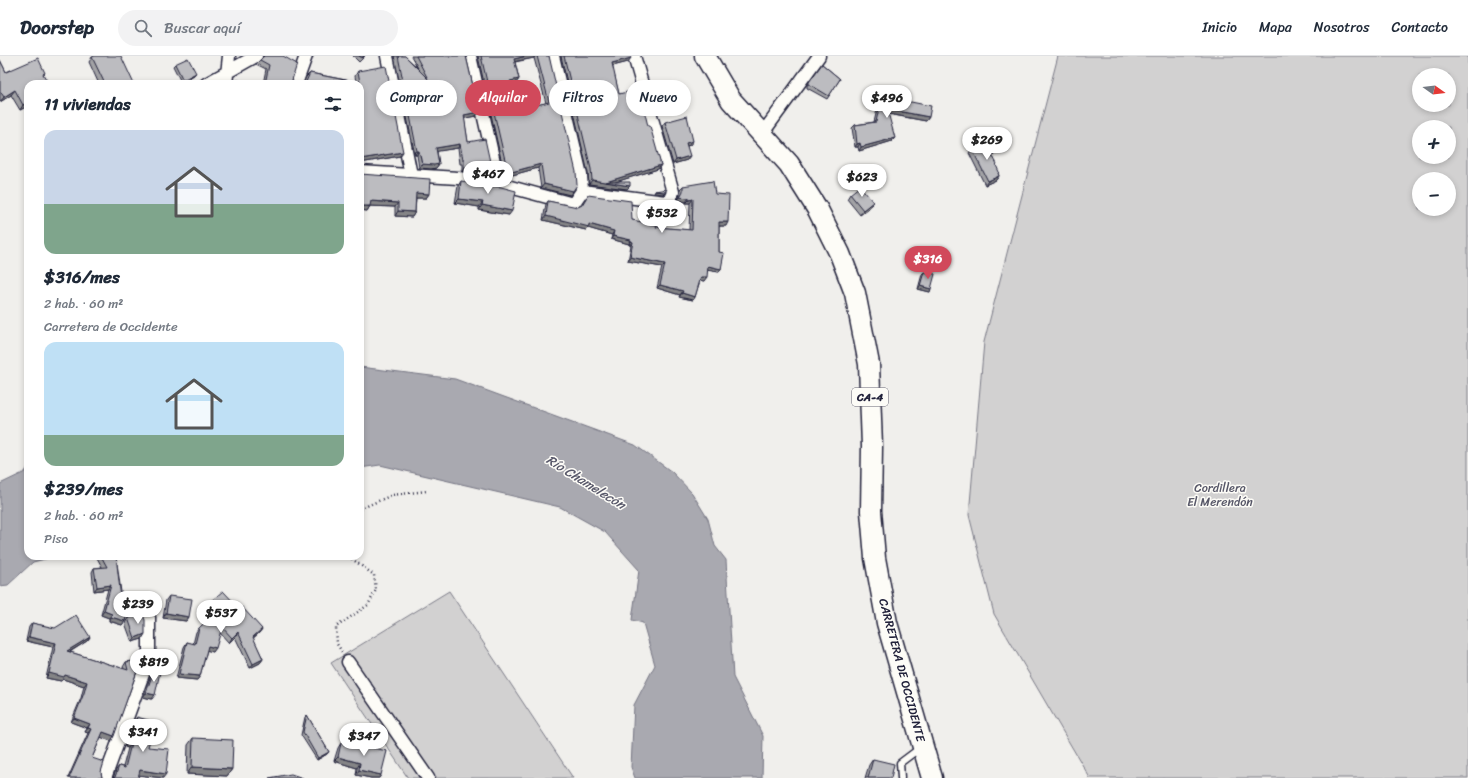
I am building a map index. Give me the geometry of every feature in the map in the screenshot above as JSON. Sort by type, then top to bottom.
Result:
[{"type":"main road","name":"CARRETERA DE OCCIDENTE","points":[[705,56],[731,100],[789,164],[818,210],[840,254],[854,293],[869,364],[872,446],[871,511],[875,558],[887,623],[932,778]]},
{"type":"street","points":[[227,80],[229,71],[229,56]]},
{"type":"street","points":[[213,80],[256,56]]},
{"type":"street","points":[[297,80],[306,56]]},
{"type":"street","points":[[387,56],[411,174]]},
{"type":"street","points":[[470,56],[499,184]]},
{"type":"street","points":[[364,172],[458,178],[499,184],[573,204],[582,191],[581,175],[553,56]]},
{"type":"street","points":[[582,191],[665,202],[670,199],[672,192],[634,56]]},
{"type":"street","points":[[762,134],[819,56]]},
{"type":"street","points":[[106,778],[146,666],[149,654],[149,617]]},
{"type":"street","points":[[348,662],[428,778]]},
{"type":"lane","points":[[901,778],[900,763],[923,746]]},
{"type":"path","points":[[364,507],[392,495],[427,491]]},
{"type":"path","points":[[348,662],[337,644],[336,627],[368,605],[376,590],[374,575],[353,560]]},
{"type":"green space","name":"Cordillera El Merendón","points":[[1058,56],[1468,56],[1468,778],[1090,778],[994,614],[969,515],[984,342]]},
{"type":"green space","points":[[449,591],[573,778],[408,778],[331,663]]},
{"type":"water","name":"Río Chamelecón","points":[[364,368],[455,379],[635,445],[672,472],[692,493],[708,519],[715,546],[726,560],[733,677],[763,736],[762,778],[635,778],[631,767],[634,705],[655,665],[643,623],[632,620],[639,570],[605,532],[560,507],[380,465],[364,467]]},
{"type":"water","points":[[24,472],[24,560],[41,560],[33,562],[8,585],[0,586],[0,484]]},
{"type":"building","points":[[121,56],[132,80],[103,80],[92,57]]},
{"type":"building","points":[[264,56],[283,56],[297,64],[292,80],[266,80],[269,65],[260,60]]},
{"type":"building","points":[[398,56],[405,56],[428,79],[416,56],[466,56],[472,80],[465,80],[464,115],[468,142],[485,139],[492,171],[464,167],[460,144],[436,148],[439,164],[422,164],[419,151],[417,151],[410,116],[457,116],[457,80],[403,80]]},
{"type":"building","points":[[481,56],[527,56],[514,59],[519,79],[487,80]]},
{"type":"building","points":[[537,56],[549,56],[555,80],[549,80],[549,102]]},
{"type":"building","points":[[564,56],[630,56],[631,58],[612,63],[616,80],[570,80]]},
{"type":"building","points":[[38,58],[47,80],[24,80],[23,105],[15,90],[4,97],[0,91],[0,60],[6,72]]},
{"type":"building","points":[[188,58],[196,73],[183,80],[175,64]]},
{"type":"building","points":[[822,64],[840,79],[829,96],[809,84]]},
{"type":"building","points":[[386,66],[389,80],[376,80],[376,116],[396,116],[403,152],[364,158],[364,80],[360,80],[358,71]]},
{"type":"building","points":[[310,73],[345,80],[307,80]]},
{"type":"building","points":[[618,90],[619,94],[626,92],[626,116],[646,116],[648,126],[650,126],[661,165],[606,182],[630,182],[630,186],[592,180],[591,169],[578,116],[618,116]]},
{"type":"building","points":[[883,90],[897,93],[896,99],[931,106],[929,117],[887,109],[895,138],[861,147],[860,143],[857,144],[855,125],[876,122]]},
{"type":"building","points":[[549,102],[549,116],[563,116],[576,172],[577,185],[573,191],[544,184],[541,164],[508,173],[495,116],[541,116],[541,104]]},
{"type":"building","points":[[687,116],[693,141],[686,143],[690,156],[676,160],[665,122]]},
{"type":"building","points":[[988,141],[994,154],[992,155],[997,164],[999,176],[988,181],[972,149]]},
{"type":"building","points":[[364,174],[430,179],[429,194],[416,193],[415,212],[398,211],[398,203],[371,201],[370,206],[364,206]]},
{"type":"building","points":[[461,181],[501,187],[516,191],[512,211],[482,205],[483,202],[459,199]]},
{"type":"building","points":[[713,181],[715,194],[729,195],[728,222],[719,222],[719,252],[724,253],[721,269],[708,266],[707,277],[701,277],[695,297],[682,293],[683,291],[660,285],[665,264],[630,257],[633,242],[631,240],[613,236],[614,231],[589,224],[589,227],[546,216],[548,201],[578,207],[582,205],[588,195],[631,201],[632,220],[657,225],[656,227],[692,230],[693,199],[689,200],[689,198],[680,197],[683,191],[683,186]]},
{"type":"building","points":[[860,186],[873,202],[863,210],[850,194]]},
{"type":"building","points":[[667,189],[665,192],[655,191]]},
{"type":"building","points":[[924,272],[935,274],[931,289],[920,286]]},
{"type":"building","points":[[103,560],[116,560],[121,598],[131,601],[125,621],[111,617],[112,614],[104,611],[111,585],[97,587],[94,568],[107,567]]},
{"type":"building","points":[[223,591],[240,609],[242,607],[262,629],[253,637],[263,659],[253,664],[238,632],[232,638],[222,627],[216,648],[208,646],[200,676],[179,674],[187,642],[195,644],[199,628],[218,610],[210,602]]},
{"type":"building","points":[[169,596],[192,599],[189,617],[166,613]]},
{"type":"building","points":[[142,613],[145,620],[145,634],[135,638],[128,618]]},
{"type":"building","points":[[76,615],[90,637],[67,651],[128,670],[126,662],[141,660],[114,736],[103,732],[92,758],[104,762],[101,772],[102,778],[69,778],[91,729],[88,728],[90,724],[74,718],[87,682],[65,675],[64,677],[49,673],[56,643],[29,637],[32,623],[55,628]]},
{"type":"building","points":[[154,670],[160,672],[155,695],[146,693]]},
{"type":"building","points":[[307,715],[329,752],[318,758],[303,732]]},
{"type":"building","points":[[137,717],[155,722],[148,747],[169,749],[166,774],[140,770],[138,778],[113,778],[115,777],[119,766],[125,768],[131,744],[128,742]]},
{"type":"building","points":[[193,738],[233,740],[232,769],[192,767]]},
{"type":"building","points":[[347,742],[387,751],[381,775],[359,770],[360,763],[338,757],[341,743],[347,745]]},
{"type":"building","points":[[873,759],[894,764],[891,778],[868,778]]},
{"type":"building","points":[[291,774],[303,778],[269,778]]}]
